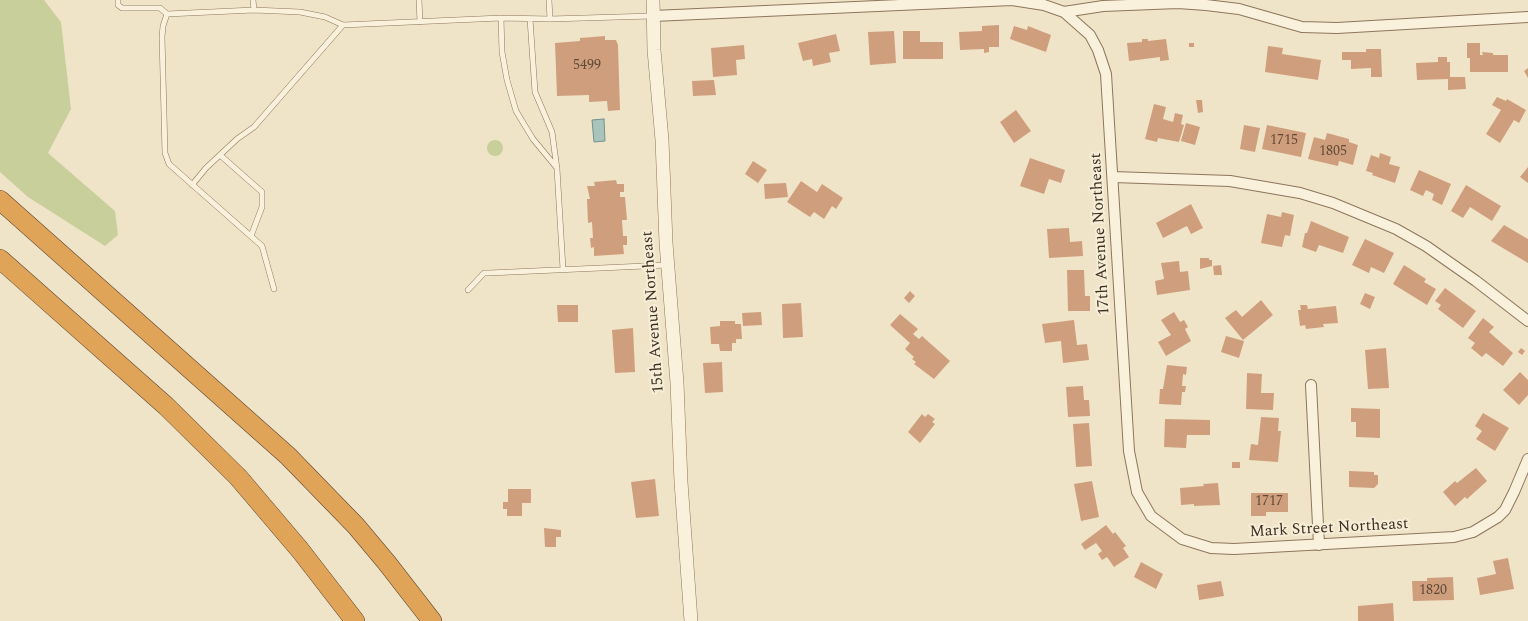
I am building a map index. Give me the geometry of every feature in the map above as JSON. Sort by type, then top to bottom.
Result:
[{"type":"highway","points":[[0,200],[288,456],[356,526],[432,621]]},
{"type":"highway","points":[[0,259],[166,406],[238,477],[300,550],[355,621]]},
{"type":"street","name":"15th Avenue Northeast","points":[[653,0],[668,265],[691,621]]},
{"type":"street","points":[[653,16],[1012,0],[1044,5],[1064,12],[1103,6],[1178,3],[1206,5],[1240,9],[1302,27],[1336,28],[1528,18]]},
{"type":"street","name":"17th Avenue Northeast","points":[[1064,12],[1090,35],[1105,66],[1131,469]]},
{"type":"street","points":[[1113,177],[1230,181],[1300,193],[1332,203],[1396,229],[1426,246],[1476,281],[1528,321]]},
{"type":"street","points":[[1311,385],[1319,545]]},
{"type":"street","name":"Mark Street Northeast","points":[[1131,469],[1137,492],[1151,516],[1166,529],[1190,543],[1211,548],[1234,549],[1434,539],[1473,532],[1491,523],[1505,510],[1528,459]]},
{"type":"lane","points":[[118,0],[118,5],[122,8],[160,8],[167,14],[254,10],[313,13],[343,25],[501,18],[550,19],[653,16]]},
{"type":"lane","points":[[253,0],[254,10]]},
{"type":"lane","points":[[419,0],[420,22]]},
{"type":"lane","points":[[549,0],[550,19]]},
{"type":"lane","points":[[167,14],[163,26],[162,37],[165,153],[169,164],[262,246],[265,252],[274,289]]},
{"type":"lane","points":[[501,18],[504,66],[516,111],[533,140],[557,169]]},
{"type":"lane","points":[[530,19],[535,92],[552,132],[557,169],[563,269]]},
{"type":"lane","points":[[192,185],[237,139],[254,127],[343,25]]},
{"type":"lane","points":[[220,155],[262,192],[262,207],[251,236]]},
{"type":"lane","points":[[468,290],[484,273],[668,265]]},
{"type":"green space","points":[[0,0],[44,0],[61,22],[71,109],[48,153],[115,211],[118,235],[105,246],[28,197],[0,172]]},
{"type":"green space","points":[[495,140],[501,142],[503,148],[501,154],[495,156],[489,154],[487,148],[489,142]]},
{"type":"water","points":[[604,119],[605,141],[594,142],[592,120]]},
{"type":"building","points":[[999,25],[999,47],[989,47],[989,52],[984,53],[984,49],[960,50],[959,32],[982,31],[982,26]]},
{"type":"building","points":[[1014,26],[1027,30],[1028,26],[1051,35],[1046,52],[1010,39]]},
{"type":"building","points":[[894,31],[896,63],[870,65],[868,32]]},
{"type":"building","points":[[903,31],[920,31],[920,42],[943,42],[943,59],[903,59]]},
{"type":"building","points":[[836,34],[840,51],[829,53],[831,62],[813,66],[812,59],[803,61],[798,43]]},
{"type":"building","points":[[605,36],[605,40],[616,40],[618,45],[620,110],[608,111],[607,101],[589,102],[589,95],[557,96],[555,43],[580,41],[580,38]]},
{"type":"building","points":[[1142,39],[1148,39],[1148,41],[1166,39],[1169,60],[1160,61],[1160,57],[1129,61],[1127,43],[1142,42]]},
{"type":"building","points":[[1189,43],[1194,43],[1194,47],[1189,47]]},
{"type":"building","points":[[1467,43],[1480,43],[1480,55],[1483,55],[1482,52],[1493,53],[1493,55],[1508,55],[1508,72],[1470,72],[1470,58],[1467,58]]},
{"type":"building","points":[[744,45],[745,59],[736,60],[737,75],[713,77],[711,48]]},
{"type":"building","points":[[1268,46],[1283,48],[1282,54],[1321,60],[1318,80],[1265,72]]},
{"type":"building","points":[[1366,49],[1381,49],[1382,77],[1371,77],[1371,68],[1351,69],[1351,60],[1342,60],[1342,52],[1366,52]]},
{"type":"building","points":[[1438,57],[1447,57],[1447,62],[1450,62],[1450,77],[1465,77],[1466,89],[1448,90],[1448,79],[1417,80],[1416,63],[1438,62]]},
{"type":"building","points":[[1528,68],[1528,78],[1524,71]]},
{"type":"building","points":[[714,80],[716,95],[693,96],[692,81]]},
{"type":"building","points":[[1497,97],[1506,101],[1507,99],[1526,110],[1519,123],[1514,120],[1500,143],[1486,134],[1501,110],[1492,105]]},
{"type":"building","points":[[1196,100],[1202,100],[1203,112],[1198,113]]},
{"type":"building","points":[[1154,104],[1166,107],[1163,119],[1173,122],[1175,113],[1183,115],[1181,124],[1184,125],[1179,142],[1158,138],[1157,142],[1145,139]]},
{"type":"building","points":[[1016,110],[1031,131],[1014,143],[1000,122]]},
{"type":"building","points":[[1186,123],[1200,127],[1195,145],[1181,141]]},
{"type":"building","points":[[1244,125],[1260,128],[1255,152],[1240,149]]},
{"type":"building","points":[[1267,125],[1306,133],[1301,157],[1262,149]]},
{"type":"building","points":[[1327,133],[1349,139],[1349,142],[1358,145],[1353,165],[1339,161],[1338,166],[1308,159],[1314,137],[1325,140]]},
{"type":"building","points":[[1380,153],[1391,157],[1389,164],[1400,167],[1395,183],[1372,175],[1373,173],[1366,171],[1371,155],[1379,158]]},
{"type":"building","points":[[1030,158],[1065,170],[1061,183],[1049,179],[1044,194],[1020,186]]},
{"type":"building","points":[[753,161],[767,170],[758,183],[745,174]]},
{"type":"building","points":[[1528,167],[1528,183],[1520,177]]},
{"type":"building","points":[[1419,170],[1451,184],[1442,205],[1432,200],[1434,194],[1426,190],[1423,196],[1410,190]]},
{"type":"building","points":[[616,180],[617,184],[624,184],[624,192],[620,192],[620,197],[625,197],[627,220],[622,220],[623,236],[627,236],[627,245],[623,245],[624,254],[594,256],[594,247],[591,248],[590,238],[593,238],[592,222],[588,223],[587,199],[590,199],[587,186],[595,186],[594,182]]},
{"type":"building","points":[[801,181],[817,192],[822,184],[843,198],[836,209],[832,206],[824,219],[814,212],[810,217],[787,202]]},
{"type":"building","points":[[786,183],[788,197],[765,199],[764,184]]},
{"type":"building","points":[[1466,185],[1501,206],[1492,221],[1470,207],[1463,218],[1451,211]]},
{"type":"building","points":[[1191,204],[1203,228],[1191,234],[1187,226],[1163,238],[1156,223]]},
{"type":"building","points":[[1282,212],[1294,215],[1290,236],[1285,235],[1282,247],[1261,243],[1267,214],[1281,217]]},
{"type":"building","points":[[1311,221],[1349,237],[1343,253],[1319,245],[1316,252],[1302,247],[1305,233],[1307,233]]},
{"type":"building","points":[[1504,225],[1528,239],[1528,263],[1491,241]]},
{"type":"building","points":[[1069,228],[1070,242],[1082,241],[1083,256],[1049,258],[1047,229]]},
{"type":"building","points":[[1365,239],[1394,253],[1384,273],[1371,267],[1369,273],[1352,265]]},
{"type":"building","points":[[1200,258],[1209,258],[1209,260],[1212,260],[1212,266],[1200,269]]},
{"type":"building","points":[[1179,261],[1180,272],[1188,271],[1190,290],[1157,295],[1155,281],[1164,279],[1161,263]]},
{"type":"building","points":[[1221,265],[1222,275],[1214,275],[1213,266]]},
{"type":"building","points":[[1404,265],[1426,279],[1424,282],[1436,289],[1427,305],[1393,284]]},
{"type":"building","points":[[1067,270],[1084,270],[1085,296],[1090,296],[1090,311],[1068,311]]},
{"type":"building","points":[[1445,288],[1476,311],[1463,328],[1438,309],[1441,305],[1435,301]]},
{"type":"building","points":[[910,291],[915,296],[909,303],[904,298]]},
{"type":"building","points":[[1365,293],[1375,297],[1370,309],[1360,304]]},
{"type":"building","points":[[1261,300],[1273,315],[1243,340],[1225,318],[1236,310],[1242,317]]},
{"type":"building","points":[[801,303],[803,337],[783,338],[782,304]]},
{"type":"building","points":[[557,305],[578,305],[578,322],[558,322]]},
{"type":"building","points":[[1300,305],[1307,305],[1308,309],[1336,306],[1338,323],[1323,324],[1324,327],[1306,329],[1305,325],[1300,326],[1298,310],[1301,310]]},
{"type":"building","points":[[761,312],[762,325],[743,326],[742,313]]},
{"type":"building","points":[[1174,312],[1180,322],[1184,320],[1188,327],[1185,329],[1191,341],[1166,356],[1158,342],[1171,335],[1161,320]]},
{"type":"building","points":[[900,314],[918,329],[913,334],[919,339],[922,336],[950,361],[934,379],[914,364],[916,362],[912,359],[914,357],[905,349],[910,343],[890,325]]},
{"type":"building","points":[[1483,318],[1494,327],[1489,332],[1513,353],[1503,366],[1486,353],[1482,357],[1471,348],[1475,343],[1468,338]]},
{"type":"building","points":[[1074,320],[1077,345],[1087,344],[1089,360],[1063,363],[1061,341],[1045,343],[1042,324]]},
{"type":"building","points":[[720,321],[735,321],[735,324],[741,324],[742,339],[736,339],[736,343],[732,343],[732,351],[720,351],[719,344],[711,344],[710,327],[720,326]]},
{"type":"building","points":[[633,328],[635,372],[615,373],[612,330]]},
{"type":"building","points":[[1226,336],[1244,341],[1239,358],[1221,352]]},
{"type":"building","points":[[1386,348],[1389,388],[1368,389],[1365,350]]},
{"type":"building","points":[[1521,348],[1525,351],[1522,355],[1518,352]]},
{"type":"building","points":[[722,362],[723,392],[705,393],[703,363]]},
{"type":"building","points":[[1167,365],[1187,367],[1186,375],[1183,374],[1182,386],[1186,386],[1185,392],[1182,392],[1181,405],[1159,404],[1160,389],[1163,389]]},
{"type":"building","points":[[1520,372],[1528,380],[1528,395],[1519,405],[1503,390]]},
{"type":"building","points":[[1247,373],[1262,374],[1261,393],[1274,393],[1273,410],[1246,409]]},
{"type":"building","points":[[1083,386],[1084,400],[1089,400],[1090,416],[1068,417],[1066,387]]},
{"type":"building","points":[[1351,408],[1380,409],[1380,438],[1356,437],[1356,422],[1351,422]]},
{"type":"building","points":[[1483,413],[1509,428],[1495,451],[1476,439],[1482,431],[1475,426]]},
{"type":"building","points":[[922,414],[925,417],[928,414],[935,419],[932,422],[935,424],[920,443],[908,432]]},
{"type":"building","points":[[1261,417],[1279,418],[1278,431],[1281,431],[1278,462],[1249,460],[1251,444],[1258,445]]},
{"type":"building","points":[[1165,419],[1210,420],[1210,435],[1187,435],[1186,448],[1164,447]]},
{"type":"building","points":[[1089,423],[1092,466],[1076,467],[1073,424]]},
{"type":"building","points":[[1232,462],[1240,462],[1240,468],[1232,468]]},
{"type":"building","points":[[1476,468],[1487,481],[1467,499],[1465,497],[1455,506],[1443,492],[1455,481],[1457,483]]},
{"type":"building","points":[[1349,471],[1374,472],[1374,475],[1378,475],[1378,484],[1374,488],[1349,487]]},
{"type":"building","points":[[655,479],[659,516],[636,518],[631,482]]},
{"type":"building","points":[[1092,481],[1099,517],[1081,521],[1074,484]]},
{"type":"building","points":[[1218,483],[1220,505],[1181,505],[1180,488]]},
{"type":"building","points":[[508,489],[531,489],[531,503],[522,503],[522,516],[507,516],[507,509],[503,509],[503,502],[508,502]]},
{"type":"building","points":[[1251,493],[1288,493],[1288,512],[1266,512],[1266,516],[1251,516]]},
{"type":"building","points":[[1106,525],[1113,534],[1115,532],[1126,546],[1123,548],[1129,557],[1114,567],[1107,557],[1102,560],[1098,554],[1102,551],[1096,543],[1085,550],[1081,544]]},
{"type":"building","points":[[544,528],[561,530],[561,537],[556,537],[556,547],[545,547]]},
{"type":"building","points":[[1508,558],[1514,589],[1480,595],[1477,578],[1496,574],[1493,561]]},
{"type":"building","points":[[1141,562],[1163,574],[1156,589],[1134,577]]},
{"type":"building","points":[[1453,577],[1454,600],[1413,601],[1412,581],[1427,581],[1427,578]]},
{"type":"building","points":[[1221,581],[1224,596],[1199,600],[1197,585]]},
{"type":"building","points":[[1393,603],[1394,621],[1358,621],[1358,606]]}]
